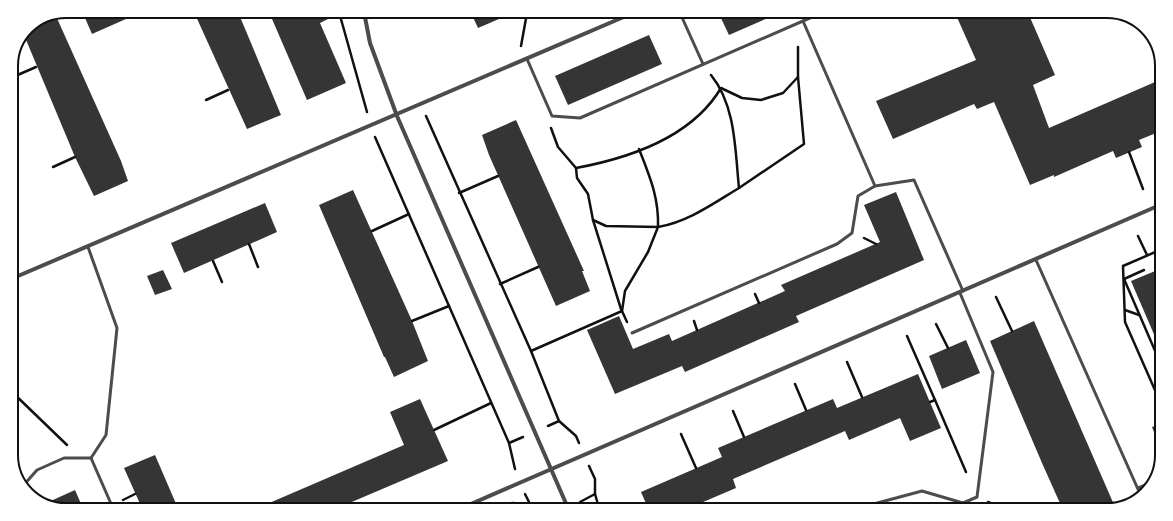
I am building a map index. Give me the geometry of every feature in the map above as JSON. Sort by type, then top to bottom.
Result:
[{"type":"street","points":[[365,18],[370,43],[397,116],[566,503]]},
{"type":"street","points":[[18,276],[397,116],[621,18]]},
{"type":"street","points":[[474,503],[961,293],[1155,207]]},
{"type":"lane","points":[[682,18],[703,64]]},
{"type":"lane","points":[[527,59],[552,116],[580,118],[810,18]]},
{"type":"lane","points":[[803,21],[875,186]]},
{"type":"lane","points":[[632,333],[837,244],[852,233],[858,196],[875,186],[914,180],[993,372],[977,497],[963,503],[922,491],[877,503]]},
{"type":"lane","points":[[88,247],[117,328],[106,435],[91,458]]},
{"type":"lane","points":[[1036,260],[1138,488],[1144,486]]},
{"type":"lane","points":[[27,482],[37,470],[64,458],[91,458]]},
{"type":"lane","points":[[91,458],[111,503]]},
{"type":"path","points":[[341,18],[371,127],[509,443],[513,464],[530,503]]},
{"type":"path","points":[[526,18],[521,45],[527,59]]},
{"type":"path","points":[[593,220],[606,226],[666,226],[698,213],[739,188],[804,144],[798,77],[798,40],[803,21]]},
{"type":"path","points":[[703,64],[722,88],[731,118],[739,188]]},
{"type":"path","points":[[18,75],[36,67]]},
{"type":"path","points":[[722,88],[742,98],[761,100],[783,93],[798,77]]},
{"type":"path","points":[[576,168],[611,161],[674,135],[693,121],[713,102],[722,88]]},
{"type":"path","points":[[206,100],[228,90]]},
{"type":"path","points":[[421,105],[459,193],[531,351],[559,421],[576,436],[584,456]]},
{"type":"path","points":[[552,116],[550,126],[558,147],[576,168],[577,178],[588,194],[593,220],[622,311],[632,333]]},
{"type":"path","points":[[622,311],[625,291],[648,252],[658,227],[659,209],[651,181],[639,149]]},
{"type":"path","points":[[1129,152],[1144,190]]},
{"type":"path","points":[[53,167],[75,157]]},
{"type":"path","points":[[459,193],[498,176]]},
{"type":"path","points":[[372,231],[409,214]]},
{"type":"path","points":[[1138,236],[1147,255]]},
{"type":"path","points":[[249,244],[258,267]]},
{"type":"path","points":[[1155,252],[1124,266],[1125,322],[1155,391]]},
{"type":"path","points":[[213,260],[222,282]]},
{"type":"path","points":[[500,284],[538,267]]},
{"type":"path","points":[[1124,279],[1144,270]]},
{"type":"path","points":[[1124,279],[1155,348]]},
{"type":"path","points":[[996,297],[1012,331]]},
{"type":"path","points":[[412,321],[449,306]]},
{"type":"path","points":[[1125,310],[1139,315]]},
{"type":"path","points":[[531,351],[622,311]]},
{"type":"path","points":[[936,324],[948,348]]},
{"type":"path","points":[[907,336],[977,497],[991,503]]},
{"type":"path","points":[[847,362],[862,397]]},
{"type":"path","points":[[795,384],[806,410]]},
{"type":"path","points":[[18,398],[81,458]]},
{"type":"path","points":[[930,402],[935,400]]},
{"type":"path","points":[[434,430],[491,403]]},
{"type":"path","points":[[733,411],[744,436]]},
{"type":"path","points":[[509,443],[559,421]]},
{"type":"path","points":[[681,434],[696,468]]},
{"type":"path","points":[[595,478],[595,494],[598,503]]},
{"type":"path","points":[[510,502],[520,503]]},
{"type":"building","points":[[85,18],[128,18],[92,34]]},
{"type":"building","points":[[197,18],[241,18],[281,115],[247,129]]},
{"type":"building","points":[[272,18],[330,18],[320,23],[346,83],[307,100]]},
{"type":"building","points":[[473,18],[501,18],[478,28]]},
{"type":"building","points":[[721,18],[768,18],[729,35]]},
{"type":"building","points":[[957,18],[1030,18],[1055,75],[1033,85],[1049,128],[1155,82],[1155,133],[1139,140],[1142,147],[1116,158],[1113,151],[1054,177],[1054,175],[1030,185],[994,102],[977,109],[974,104],[893,139],[876,101],[976,60]]},
{"type":"building","points":[[57,19],[121,161],[128,181],[94,196],[75,157],[26,40],[32,32],[40,26]]},
{"type":"building","points":[[649,35],[662,64],[568,105],[555,76]]},
{"type":"building","points":[[516,120],[584,271],[582,271],[590,291],[556,306],[489,155],[482,135]]},
{"type":"building","points":[[353,190],[412,321],[428,361],[394,377],[319,205]]},
{"type":"building","points":[[896,192],[924,260],[796,316],[799,322],[685,372],[682,366],[615,394],[587,330],[619,316],[633,349],[669,334],[672,341],[785,291],[781,285],[880,242],[864,205]]},
{"type":"building","points":[[265,203],[277,232],[184,273],[171,243]]},
{"type":"building","points":[[163,270],[172,289],[155,295],[147,276]]},
{"type":"building","points":[[1155,271],[1155,337],[1131,281]]},
{"type":"building","points":[[1034,321],[1113,503],[1060,503],[990,341]]},
{"type":"building","points":[[966,340],[980,373],[942,389],[929,356]]},
{"type":"building","points":[[918,374],[941,428],[910,441],[900,418],[849,440],[845,431],[733,479],[736,488],[701,503],[646,503],[641,492],[722,457],[718,448],[833,399],[837,408]]},
{"type":"building","points":[[420,399],[448,461],[349,503],[269,503],[404,445],[390,412]]},
{"type":"building","points":[[1155,426],[1155,434],[1152,427]]},
{"type":"building","points":[[155,455],[176,503],[140,503],[124,468]]},
{"type":"building","points":[[75,490],[81,503],[66,503],[52,500]]}]
